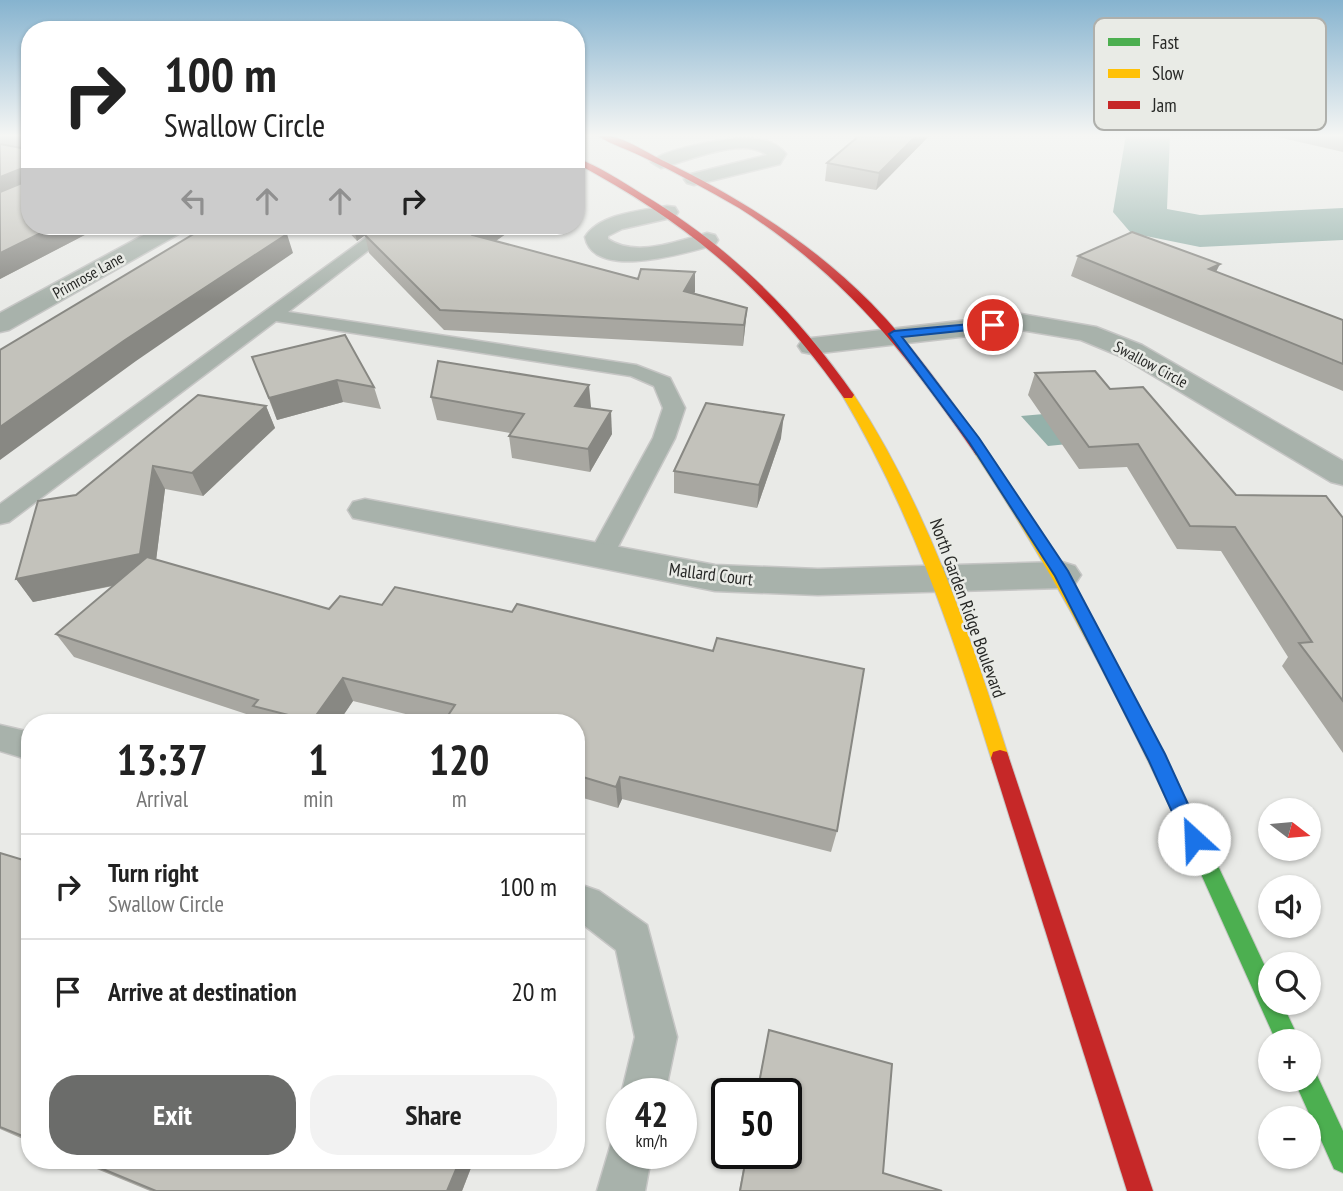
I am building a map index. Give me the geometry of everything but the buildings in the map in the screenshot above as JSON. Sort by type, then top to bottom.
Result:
[{"type":"main road","name":"North Garden Ridge Boulevard","points":[[630,191],[667,212],[706,240],[759,285],[812,346],[856,406],[920,526],[1140,1191]]},
{"type":"main road","points":[[713,191],[748,212],[832,273],[894,334],[974,441],[1062,575],[1158,760],[1282,1029]]},
{"type":"main road","points":[[1312,1092],[1343,1160]]},
{"type":"street","points":[[667,212],[606,228],[596,237],[597,242],[610,250],[634,254],[706,240]]},
{"type":"street","name":"Primrose Lane","points":[[0,324],[160,235]]},
{"type":"street","name":"Swallow Circle","points":[[812,346],[894,334],[1021,323],[1087,333],[1132,351],[1343,474]]},
{"type":"street","name":"Mallard Court","points":[[365,510],[715,578],[818,582],[1062,575]]},
{"type":"lane","points":[[0,516],[380,235]]},
{"type":"lane","points":[[272,315],[636,371],[663,382],[674,408],[664,438],[601,556]]},
{"type":"lane","points":[[0,738],[21,744]]},
{"type":"lane","points":[[585,904],[634,939],[656,1037],[647,1078]]},
{"type":"lane","points":[[621,1191],[626,1169]]},
{"type":"water","points":[[1044,414],[1068,444],[1048,446],[1021,416]]},
{"type":"waterway","points":[[1142,191],[1139,212],[1150,222],[1200,231],[1343,224]]},
{"type":"traffic: fast","points":[[1198,845],[1282,1029]]},
{"type":"traffic: fast","points":[[1312,1092],[1343,1160]]},
{"type":"traffic: slow","points":[[848,395],[897,481],[937,571],[1000,758]]},
{"type":"traffic: slow","points":[[981,452],[1071,595],[1198,845]]},
{"type":"traffic: jam","points":[[632,191],[693,231],[761,288],[821,356],[848,395]]},
{"type":"traffic: jam","points":[[714,191],[775,228],[837,277],[866,304],[926,376],[981,452]]},
{"type":"traffic: jam","points":[[1000,758],[1140,1191]]},
{"type":"route","points":[[993,325],[894,334],[974,441],[1062,575],[1158,760],[1194,839]]}]
